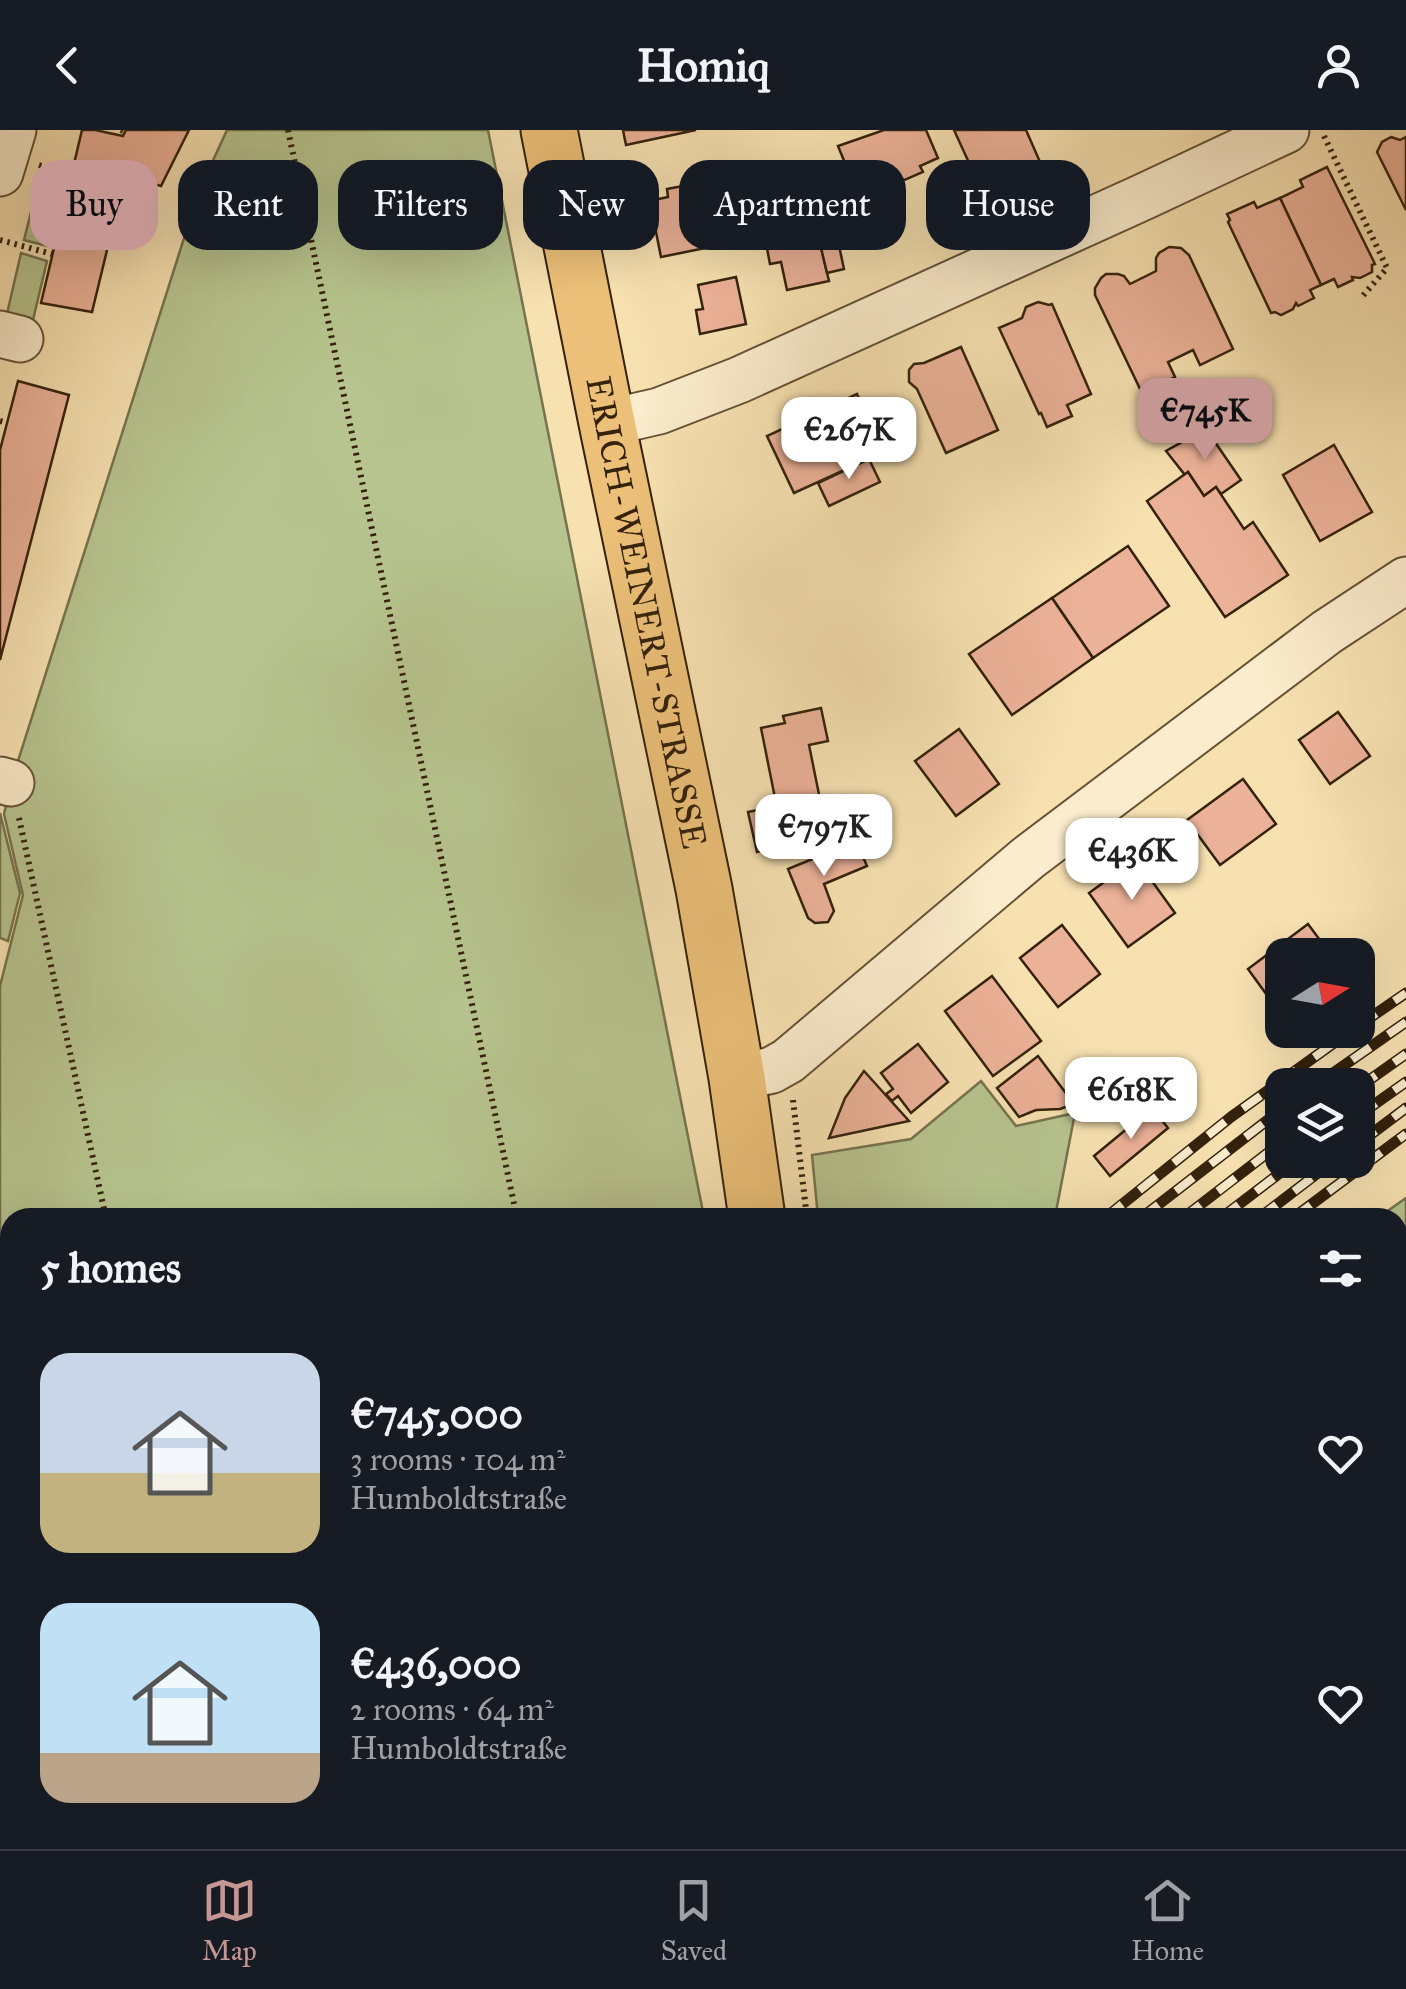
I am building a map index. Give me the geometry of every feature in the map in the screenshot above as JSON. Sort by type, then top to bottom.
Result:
[{"type":"main road","name":"ERICH-WEINERT-STRASSE","points":[[548,130],[704,889],[756,1208]]},
{"type":"street","points":[[0,173],[13,130]]},
{"type":"street","points":[[606,423],[659,411],[739,380],[1286,130]]},
{"type":"street","points":[[737,1078],[772,1070],[788,1061],[1028,858],[1327,632],[1406,580]]},
{"type":"path","points":[[288,130],[515,1208]]},
{"type":"path","points":[[1322,130],[1387,268],[1361,298]]},
{"type":"path","points":[[0,240],[52,254]]},
{"type":"path","points":[[6,781],[104,1208]]},
{"type":"path","points":[[788,1061],[805,1208]]},
{"type":"green space","points":[[227,130],[488,130],[494,160],[338,160],[338,250],[503,250],[503,205],[702,1208],[0,1208],[0,986],[23,895],[4,814],[180,250],[318,250],[318,160],[213,160]]},
{"type":"green space","points":[[30,216],[30,242],[24,240]]},
{"type":"green space","points":[[21,253],[47,261],[32,324],[6,318]]},
{"type":"green space","points":[[0,813],[20,893],[8,941],[0,938]]},
{"type":"green space","points":[[981,1081],[1016,1126],[1075,1113],[1057,1208],[817,1208],[812,1155],[911,1139]]},
{"type":"green space","points":[[1406,1198],[1406,1208],[1392,1208]]},
{"type":"building","points":[[82,130],[123,136],[126,130],[189,130],[161,186],[158,160],[75,160]]},
{"type":"building","points":[[623,130],[696,130],[626,145]]},
{"type":"building","points":[[884,130],[926,130],[938,158],[926,160],[920,166],[923,172],[906,179],[906,160],[844,160],[838,146]]},
{"type":"building","points":[[954,130],[1026,130],[1039,160],[968,160]]},
{"type":"building","points":[[1391,137],[1406,137],[1406,210],[1377,152],[1382,142]]},
{"type":"building","points":[[1327,167],[1375,264],[1372,272],[1352,277],[1353,280],[1338,287],[1334,279],[1321,285],[1280,198],[1303,187],[1300,180]]},
{"type":"building","points":[[679,187],[679,250],[696,250],[661,257],[659,199],[668,197],[667,189]]},
{"type":"building","points":[[1280,198],[1321,285],[1310,290],[1314,298],[1298,306],[1296,303],[1281,315],[1271,313],[1227,214],[1254,202],[1257,208]]},
{"type":"building","points":[[1169,247],[1181,248],[1189,255],[1233,349],[1200,365],[1193,350],[1168,362],[1175,377],[1142,393],[1095,288],[1106,274],[1124,276],[1130,284],[1156,271],[1156,258]]},
{"type":"building","points":[[54,250],[107,250],[92,312],[41,303]]},
{"type":"building","points":[[767,250],[822,250],[829,281],[787,290],[781,262],[770,264]]},
{"type":"building","points":[[822,250],[840,250],[844,269],[827,273]]},
{"type":"building","points":[[736,277],[746,324],[700,334],[696,310],[703,309],[698,285]]},
{"type":"building","points":[[1038,302],[1052,304],[1091,394],[1067,405],[1072,416],[1047,427],[999,328],[1022,318],[1026,307]]},
{"type":"building","points":[[961,347],[998,430],[946,453],[917,389],[909,382],[909,370],[914,364]]},
{"type":"building","points":[[18,381],[69,395],[0,660],[0,450]]},
{"type":"building","points":[[857,394],[884,452],[794,493],[767,436]]},
{"type":"building","points":[[1206,429],[1241,480],[1221,494],[1216,487],[1204,496],[1188,472],[1185,475],[1166,451]]},
{"type":"building","points":[[1334,445],[1372,512],[1320,541],[1283,475]]},
{"type":"building","points":[[869,459],[880,482],[829,506],[818,483]]},
{"type":"building","points":[[1188,472],[1204,496],[1216,487],[1244,529],[1253,522],[1288,575],[1225,617],[1147,501]]},
{"type":"building","points":[[1128,546],[1169,606],[1093,658],[1052,598]]},
{"type":"building","points":[[1052,598],[1093,658],[1012,715],[969,654]]},
{"type":"building","points":[[821,708],[828,741],[809,745],[823,814],[780,823],[761,728],[785,723],[783,716]]},
{"type":"building","points":[[1338,712],[1370,756],[1330,784],[1299,740]]},
{"type":"building","points":[[959,729],[999,784],[956,816],[915,761]]},
{"type":"building","points":[[1243,779],[1276,824],[1220,865],[1187,820]]},
{"type":"building","points":[[777,806],[785,845],[757,852],[748,812]]},
{"type":"building","points":[[856,841],[867,866],[824,884],[834,911],[828,922],[815,923],[808,918],[788,869]]},
{"type":"building","points":[[1136,859],[1175,913],[1128,947],[1089,893]]},
{"type":"building","points":[[1308,924],[1318,938],[1289,938]]},
{"type":"building","points":[[1062,925],[1100,974],[1058,1007],[1020,958]]},
{"type":"building","points":[[1265,956],[1265,992],[1248,969]]},
{"type":"building","points":[[992,976],[1041,1041],[993,1076],[945,1011]]},
{"type":"building","points":[[918,1044],[948,1082],[911,1113],[898,1096],[892,1101],[886,1094],[893,1089],[881,1073]]},
{"type":"building","points":[[1038,1056],[1074,1104],[1019,1117],[997,1088]]},
{"type":"building","points":[[864,1071],[909,1121],[829,1138],[845,1098]]},
{"type":"building","points":[[1152,1108],[1168,1128],[1110,1176],[1094,1156]]},
{"type":"railway","points":[[1375,1014],[1406,993]]},
{"type":"railway","points":[[1340,1068],[1406,1022]]},
{"type":"railway","points":[[1117,1208],[1231,1117],[1327,1048]]},
{"type":"railway","points":[[1375,1076],[1406,1054]]},
{"type":"railway","points":[[1375,1104],[1406,1082]]},
{"type":"railway","points":[[1375,1131],[1406,1108]]},
{"type":"railway","points":[[1154,1208],[1265,1122]]},
{"type":"railway","points":[[1306,1208],[1406,1134]]},
{"type":"railway","points":[[1196,1208],[1265,1155]]},
{"type":"railway","points":[[1234,1208],[1273,1178]]},
{"type":"railway","points":[[1272,1208],[1311,1178]]}]
